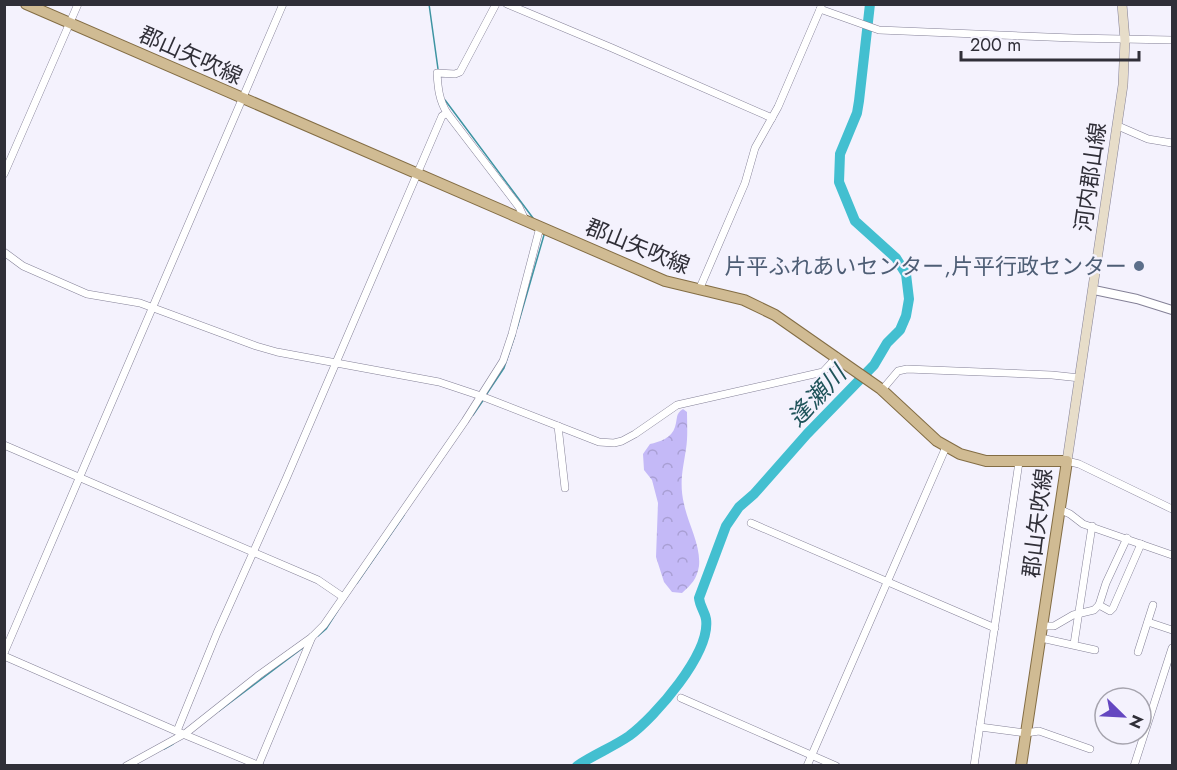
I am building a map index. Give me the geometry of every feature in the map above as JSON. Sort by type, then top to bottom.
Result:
[{"type":"main road","name":"郡山矢吹線","points":[[26,4],[666,281],[744,300],[759,306],[787,322],[882,389],[946,447],[960,454],[975,459],[1019,462],[1067,461],[1021,765]]},
{"type":"main road","name":"河内郡山線","points":[[1067,461],[1123,85],[1125,40],[1122,4]]},
{"type":"street","points":[[4,174],[78,4]]},
{"type":"street","points":[[283,4],[4,654],[180,733],[258,765],[312,636]]},
{"type":"street","points":[[496,4],[460,72],[455,75],[437,73],[440,98],[447,113],[519,207],[525,220]]},
{"type":"street","points":[[507,4],[772,118]]},
{"type":"street","points":[[699,290],[745,183],[754,148],[772,118],[821,7],[856,23],[879,30],[1173,40]]},
{"type":"street","points":[[180,733],[252,552],[286,479],[416,174],[442,116],[447,113]]},
{"type":"street","points":[[1118,126],[1148,139],[1173,143]]},
{"type":"street","points":[[126,765],[180,733],[324,625],[503,361],[519,311],[540,227]]},
{"type":"street","points":[[4,252],[20,264],[87,294],[131,300],[256,346],[439,382],[598,442],[614,443],[635,434],[677,405],[823,372],[837,357]]},
{"type":"street","points":[[1094,290],[1137,299],[1173,310]]},
{"type":"street","points":[[882,389],[898,371],[907,369],[1080,378]]},
{"type":"street","points":[[558,426],[565,488]]},
{"type":"street","points":[[4,445],[318,580],[343,597]]},
{"type":"street","points":[[807,765],[946,447]]},
{"type":"street","points":[[1067,461],[1079,464],[1173,509]]},
{"type":"street","points":[[975,765],[1019,462]]},
{"type":"street","points":[[1059,510],[1070,514],[1078,521],[1173,555]]},
{"type":"street","points":[[751,523],[995,628]]},
{"type":"street","points":[[1074,644],[1092,526]]},
{"type":"street","points":[[1042,632],[1078,614],[1092,612],[1099,605],[1126,538]]},
{"type":"street","points":[[1099,605],[1110,610],[1113,608],[1141,544]]},
{"type":"street","points":[[1138,652],[1154,604]]},
{"type":"street","points":[[1148,622],[1173,630]]},
{"type":"street","points":[[1042,632],[1095,650]]},
{"type":"street","points":[[1134,765],[1172,651]]},
{"type":"street","points":[[681,698],[837,765]]},
{"type":"street","points":[[980,728],[1026,733],[1039,730],[1090,749]]},
{"type":"green space","points":[[683,409],[687,412],[687,444],[682,489],[686,512],[696,542],[699,566],[695,578],[682,593],[672,592],[664,582],[656,557],[658,503],[652,480],[644,470],[643,454],[650,444],[661,441],[671,434],[678,415]]},
{"type":"waterway","points":[[429,4],[438,69]]},
{"type":"waterway","name":"逢瀬川","points":[[577,766],[629,736],[653,714],[679,683],[700,649],[705,633],[706,619],[699,598],[726,526],[739,507],[754,494],[807,434],[874,365],[887,343],[900,330],[906,316],[909,299],[906,274],[896,258],[855,221],[839,182],[840,154],[857,113],[870,4]]},
{"type":"waterway","points":[[445,100],[533,218]]},
{"type":"waterway","points":[[517,328],[544,235]]},
{"type":"waterway","points":[[486,395],[504,368],[515,335]]},
{"type":"waterway","points":[[473,415],[484,399]]},
{"type":"waterway","points":[[357,583],[404,515]]},
{"type":"waterway","points":[[318,636],[326,629],[338,610]]},
{"type":"waterway","points":[[219,711],[304,647]]},
{"type":"waterway","points":[[164,749],[173,744]]},
{"type":"place","name":"片平ふれあいセンター,片平行政センター","points":[[1139,266]]}]
